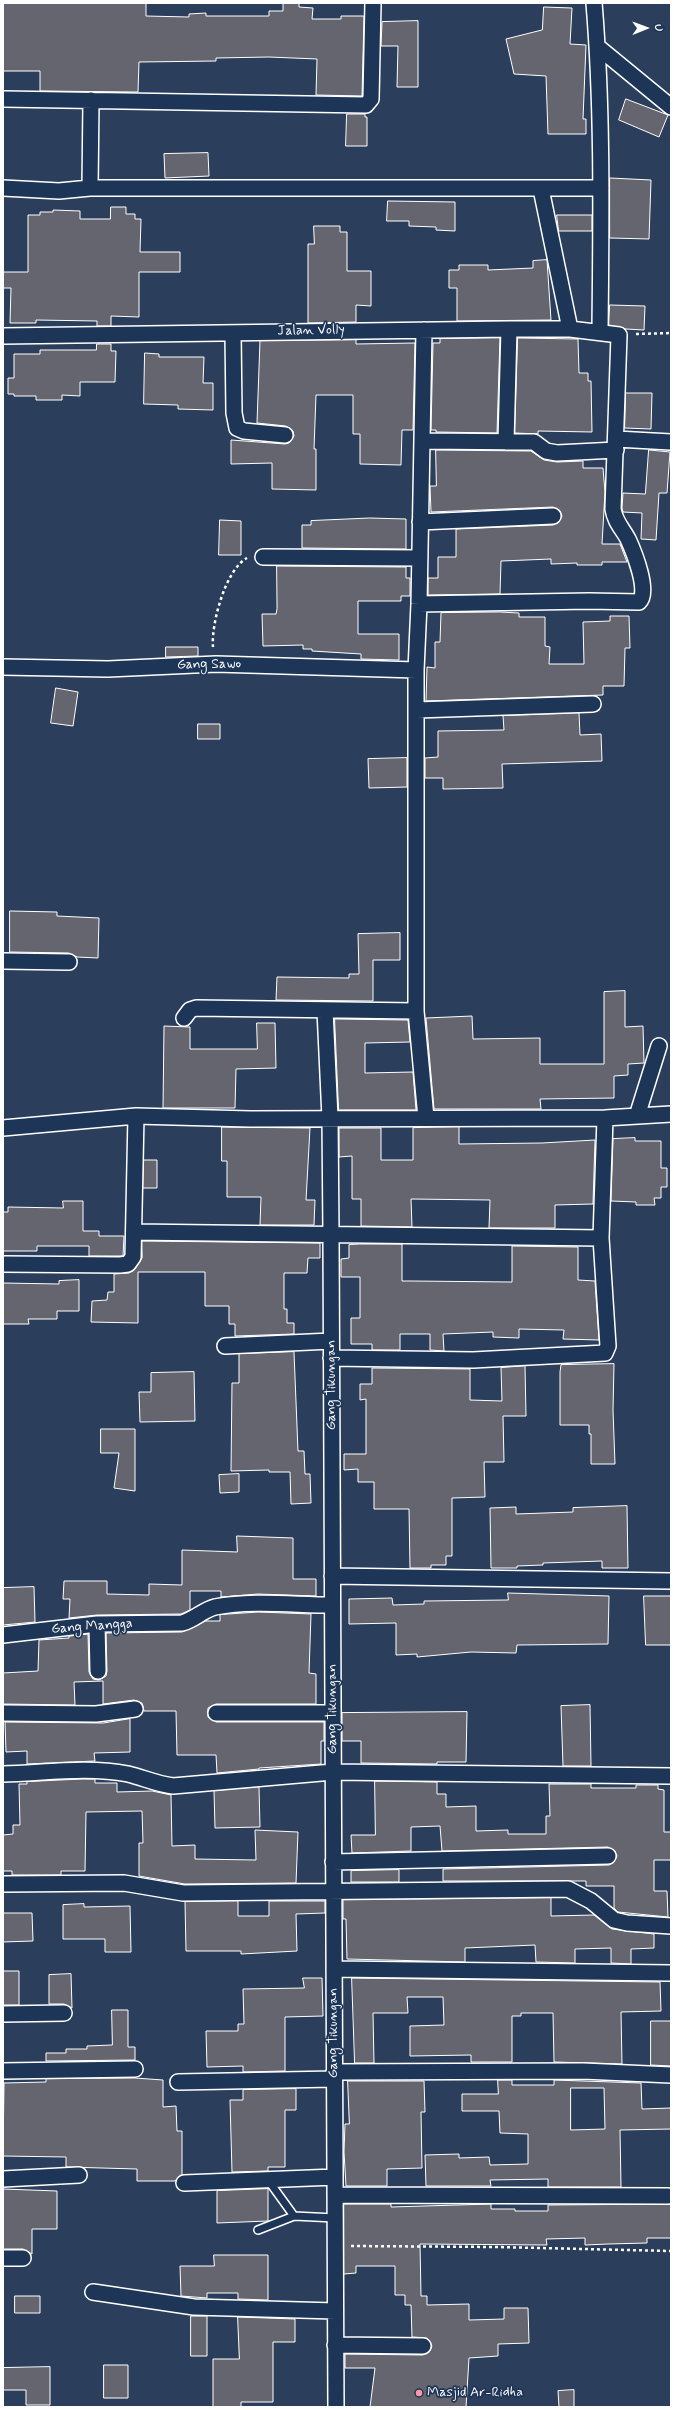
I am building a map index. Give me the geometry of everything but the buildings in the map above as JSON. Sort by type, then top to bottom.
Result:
[{"type":"street","points":[[3,99],[366,105],[371,99],[373,3]]},
{"type":"street","points":[[594,3],[598,47],[601,188],[600,332]]},
{"type":"street","points":[[598,47],[671,107]]},
{"type":"street","points":[[90,188],[91,100]]},
{"type":"street","points":[[3,188],[59,191],[90,188],[601,188]]},
{"type":"street","points":[[542,188],[570,329]]},
{"type":"street","points":[[506,442],[509,329]]},
{"type":"street","name":"Jalan Volly","points":[[3,336],[509,329],[570,329],[619,335]]},
{"type":"street","points":[[424,330],[420,604],[416,670],[416,1011],[426,1118]]},
{"type":"street","points":[[233,333],[234,413],[237,428],[244,431],[285,435]]},
{"type":"street","points":[[420,604],[589,601],[639,602],[644,592],[640,572],[628,539],[614,516],[619,335]]},
{"type":"street","points":[[423,441],[538,442],[546,451],[557,453],[616,444],[671,442]]},
{"type":"street","points":[[420,522],[553,516]]},
{"type":"street","points":[[263,558],[420,558]]},
{"type":"street","name":"Gang Sawo","points":[[3,667],[108,669],[216,664],[416,670]]},
{"type":"street","points":[[417,710],[593,704]]},
{"type":"street","points":[[3,961],[68,962]]},
{"type":"street","points":[[184,1018],[190,1010],[196,1008],[416,1011]]},
{"type":"street","name":"Gang Tikungan","points":[[325,1010],[330,1118],[332,1342],[336,2407]]},
{"type":"street","points":[[637,1116],[659,1046]]},
{"type":"street","points":[[3,1128],[136,1116],[605,1118],[671,1114]]},
{"type":"street","points":[[3,1264],[128,1264],[133,1257],[136,1116]]},
{"type":"street","points":[[332,1358],[473,1360],[603,1355],[608,1346],[601,1238],[605,1118]]},
{"type":"street","points":[[134,1232],[601,1238]]},
{"type":"street","points":[[225,1346],[332,1342]]},
{"type":"street","points":[[332,1576],[671,1581]]},
{"type":"street","name":"Gang Mangga","points":[[3,1634],[97,1624],[182,1623],[190,1621],[210,1608],[237,1605],[332,1605]]},
{"type":"street","points":[[97,1624],[98,1671]]},
{"type":"street","points":[[3,1713],[96,1714],[135,1709]]},
{"type":"street","points":[[216,1713],[333,1713]]},
{"type":"street","points":[[3,1774],[98,1771],[129,1774],[154,1783],[173,1786],[333,1772],[671,1776]]},
{"type":"street","points":[[334,1862],[608,1856]]},
{"type":"street","points":[[3,1884],[124,1883],[184,1892],[568,1889],[591,1901],[614,1920],[627,1923],[671,1926]]},
{"type":"street","points":[[334,1967],[671,1972]]},
{"type":"street","points":[[3,2014],[64,2013]]},
{"type":"street","points":[[3,2071],[135,2069]]},
{"type":"street","points":[[178,2082],[334,2076],[583,2071],[671,2075]]},
{"type":"street","points":[[3,2179],[79,2175]]},
{"type":"street","points":[[184,2184],[335,2177]]},
{"type":"street","points":[[335,2195],[668,2196]]},
{"type":"street","points":[[3,2258],[23,2258]]},
{"type":"street","points":[[93,2292],[194,2307],[335,2311]]},
{"type":"street","points":[[335,2345],[423,2346]]},
{"type":"lane","points":[[268,2180],[294,2216]]},
{"type":"lane","points":[[258,2230],[294,2216],[335,2218]]},
{"type":"path","points":[[619,335],[671,333]]},
{"type":"path","points":[[216,664],[212,634],[226,586],[245,559],[263,558]]},
{"type":"path","points":[[335,2246],[488,2246],[671,2251]]},
{"type":"place","name":"Masjid Ar-Ridha","points":[[419,2393]]}]
